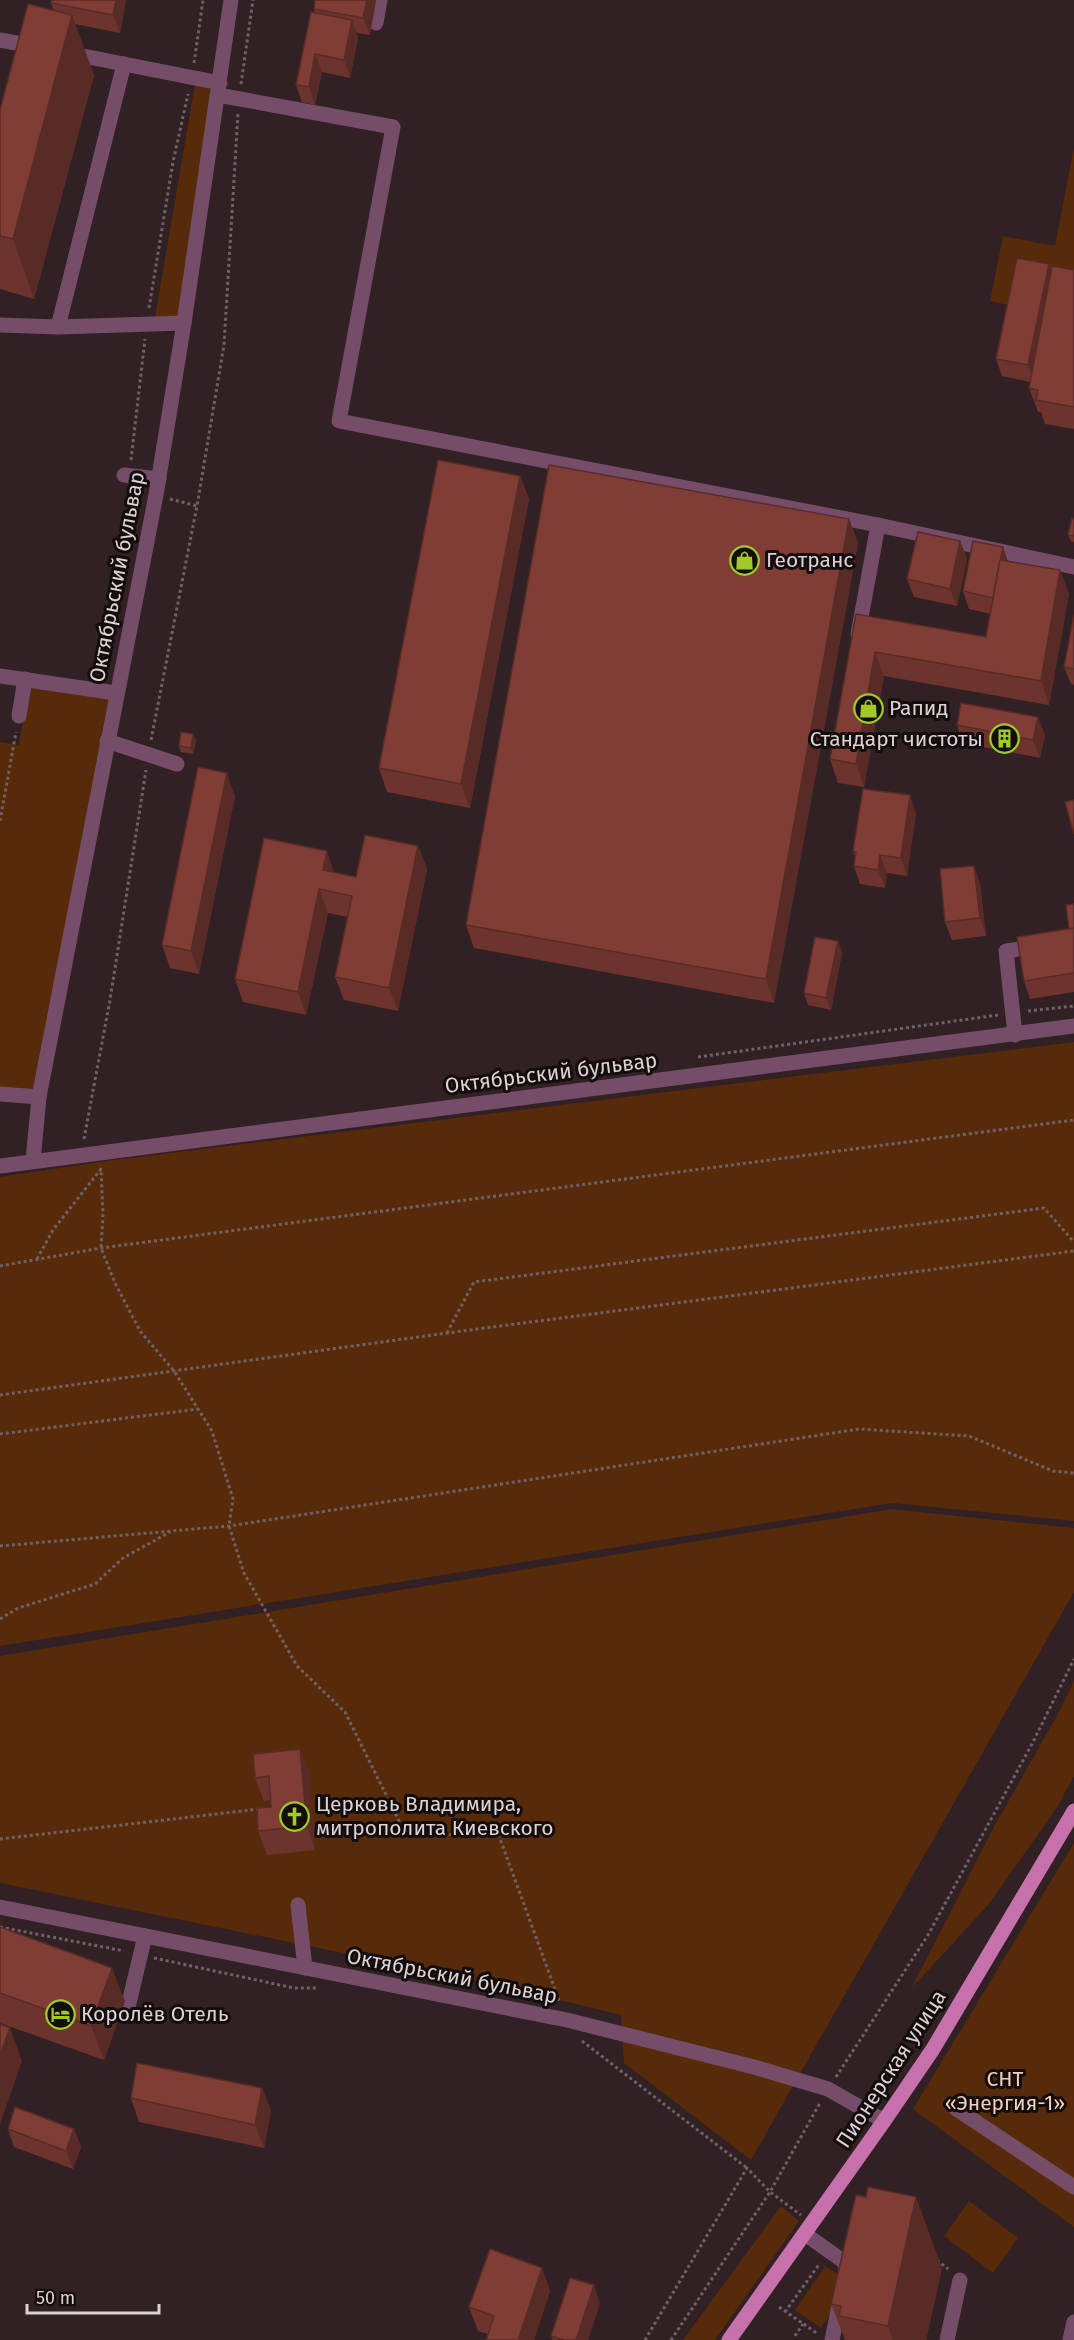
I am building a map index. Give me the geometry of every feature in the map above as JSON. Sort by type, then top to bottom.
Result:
[{"type":"main road","name":"Пионерская улица","points":[[729,2340],[933,2049],[1074,1811]]},
{"type":"street","name":"Октябрьский бульвар","points":[[33,1161],[39,1097],[159,479],[231,0]]},
{"type":"street","points":[[376,23],[380,0]]},
{"type":"street","points":[[0,40],[20,49],[124,64],[192,77],[238,100],[393,128],[339,421],[878,525],[1074,567]]},
{"type":"street","points":[[58,327],[124,64]]},
{"type":"street","points":[[0,324],[58,327],[184,323]]},
{"type":"street","points":[[127,475],[159,479]]},
{"type":"street","points":[[855,647],[878,525]]},
{"type":"street","points":[[0,676],[116,693]]},
{"type":"street","points":[[19,716],[25,680]]},
{"type":"street","points":[[107,741],[177,764]]},
{"type":"street","points":[[1015,1035],[1006,951],[1074,941]]},
{"type":"street","name":"Октябрьский бульвар","points":[[0,1166],[1074,1026]]},
{"type":"street","points":[[0,1094],[39,1097]]},
{"type":"street","points":[[298,1905],[305,1968]]},
{"type":"street","name":"Октябрьский бульвар","points":[[0,1907],[567,2020],[828,2088],[884,2121]]},
{"type":"street","points":[[128,2007],[145,1936]]},
{"type":"street","points":[[954,2108],[1074,2187]]},
{"type":"street","points":[[805,2234],[843,2261],[847,2267],[825,2337]]},
{"type":"street","points":[[947,2340],[960,2280]]},
{"type":"street","points":[[1070,2340],[1074,2322]]},
{"type":"path","points":[[127,475],[147,324],[173,162],[192,77],[203,0]]},
{"type":"path","points":[[83,1144],[110,1000],[148,754],[197,506],[224,345],[238,100],[254,0]]},
{"type":"path","points":[[0,821],[19,716]]},
{"type":"path","points":[[0,1266],[101,1248],[1074,1120]]},
{"type":"path","points":[[37,1259],[53,1230],[101,1169],[103,1215],[101,1248],[115,1283],[140,1332],[174,1371],[212,1431],[234,1499],[229,1526],[244,1573],[297,1666],[345,1712],[405,1833],[499,1836],[574,2035],[747,2168],[770,2192],[802,2215]]},
{"type":"path","points":[[447,1334],[474,1282],[1044,1209],[1074,1242]]},
{"type":"path","points":[[0,1395],[1074,1251]]},
{"type":"path","points":[[0,1434],[198,1409]]},
{"type":"path","points":[[0,1546],[229,1526],[859,1429],[969,1436],[1053,1472],[1074,1473]]},
{"type":"path","points":[[0,1619],[18,1608],[95,1584],[123,1558],[171,1531]]},
{"type":"path","points":[[671,2340],[770,2192],[828,2088],[928,1935],[1033,1742],[1074,1659]]},
{"type":"path","points":[[1066,1676],[1074,1673]]},
{"type":"path","points":[[0,1839],[269,1808]]},
{"type":"path","points":[[645,2340],[747,2168]]},
{"type":"path","points":[[930,2258],[940,2263],[960,2280]]},
{"type":"path","points":[[785,2312],[819,2263],[847,2267]]},
{"type":"path","points":[[779,2307],[825,2337]]},
{"type":"path","points":[[795,2336],[803,2324]]},
{"type":"green space","points":[[195,84],[214,88],[179,316],[155,318]]},
{"type":"green space","points":[[1074,147],[1074,276],[1013,306],[990,301],[1003,236],[1055,246]]},
{"type":"green space","points":[[29,686],[110,699],[35,1090],[0,1088],[0,742],[19,745]]},
{"type":"green space","points":[[1074,1042],[1074,1521],[892,1503],[0,1646],[0,1177],[114,1160]]},
{"type":"green space","points":[[892,1509],[1074,1528],[1074,1592],[751,2160],[624,2063],[621,2015],[495,1984],[0,1883],[0,1656]]},
{"type":"green space","points":[[1074,1681],[1074,1776],[1056,1809],[988,1905],[911,1989],[996,1823]]},
{"type":"green space","name":"СНТ «Энергия-1»","points":[[1074,1843],[1074,2227],[913,2109]]},
{"type":"green space","points":[[969,2201],[1018,2238],[993,2273],[944,2236]]},
{"type":"green space","points":[[781,2206],[799,2221],[715,2340],[683,2340]]},
{"type":"green space","points":[[825,2266],[838,2274],[833,2309],[821,2328],[795,2310]]},
{"type":"building","points":[[52,0],[116,0],[113,15],[51,3]]},
{"type":"building","points":[[315,0],[367,0],[363,18],[314,9]]},
{"type":"building","points":[[28,4],[72,15],[13,239],[0,236],[0,110]]},
{"type":"building","points":[[311,12],[352,20],[344,60],[315,54],[309,87],[296,85]]},
{"type":"building","points":[[1017,258],[1049,264],[1028,365],[996,359]]},
{"type":"building","points":[[1052,266],[1074,270],[1074,407],[1036,400],[1038,390],[1029,388]]},
{"type":"building","points":[[438,460],[520,476],[461,784],[379,768]]},
{"type":"building","points":[[549,465],[849,519],[766,979],[466,925]]},
{"type":"building","points":[[1072,518],[1074,519],[1074,536],[1068,535]]},
{"type":"building","points":[[918,532],[960,541],[950,589],[907,579]]},
{"type":"building","points":[[973,541],[1003,547],[993,598],[963,591]]},
{"type":"building","points":[[1000,560],[1060,570],[1041,681],[875,652],[856,764],[830,759],[856,614],[986,637]]},
{"type":"building","points":[[1074,614],[1074,669],[1064,667]]},
{"type":"building","points":[[961,703],[1038,717],[1033,740],[957,725]]},
{"type":"building","points":[[181,732],[193,734],[191,748],[179,746]]},
{"type":"building","points":[[198,767],[227,773],[191,951],[162,945]]},
{"type":"building","points":[[863,789],[910,795],[901,858],[880,855],[878,870],[854,866],[856,852],[853,851]]},
{"type":"building","points":[[1074,800],[1074,834],[1065,802]]},
{"type":"building","points":[[365,835],[418,846],[389,988],[335,977],[352,896],[319,889],[298,992],[235,979],[264,838],[327,851],[323,870],[356,877]]},
{"type":"building","points":[[974,866],[980,918],[945,922],[940,869]]},
{"type":"building","points":[[1074,904],[1074,928],[1069,929],[1066,905]]},
{"type":"building","points":[[1074,928],[1074,973],[1024,981],[1017,937]]},
{"type":"building","points":[[815,937],[838,941],[826,998],[804,993]]},
{"type":"building","points":[[300,1749],[307,1826],[258,1831],[257,1808],[271,1807],[269,1776],[255,1778],[253,1754]]},
{"type":"building","points":[[0,1927],[112,1968],[91,2026],[0,1993]]},
{"type":"building","points":[[0,2024],[10,2028],[0,2055]]},
{"type":"building","points":[[137,2063],[262,2088],[255,2125],[131,2098]]},
{"type":"building","points":[[15,2107],[74,2129],[66,2151],[8,2129]]},
{"type":"building","points":[[868,2187],[916,2197],[888,2326],[839,2316],[841,2306],[831,2304],[856,2195],[866,2197]]},
{"type":"building","points":[[490,2249],[542,2268],[518,2340],[486,2340],[494,2316],[469,2307]]},
{"type":"building","points":[[570,2278],[594,2285],[576,2340],[564,2340],[551,2336]]},
{"type":"place","name":"Геотранс","points":[[745,560]]},
{"type":"place","name":"Рапид","points":[[868,708]]},
{"type":"place","name":"Стандарт чистоты","points":[[1004,739]]},
{"type":"place","name":"Церковь Владимира, митрополита Киевского","points":[[295,1816]]},
{"type":"place","name":"Королёв Отель","points":[[60,2014]]}]
